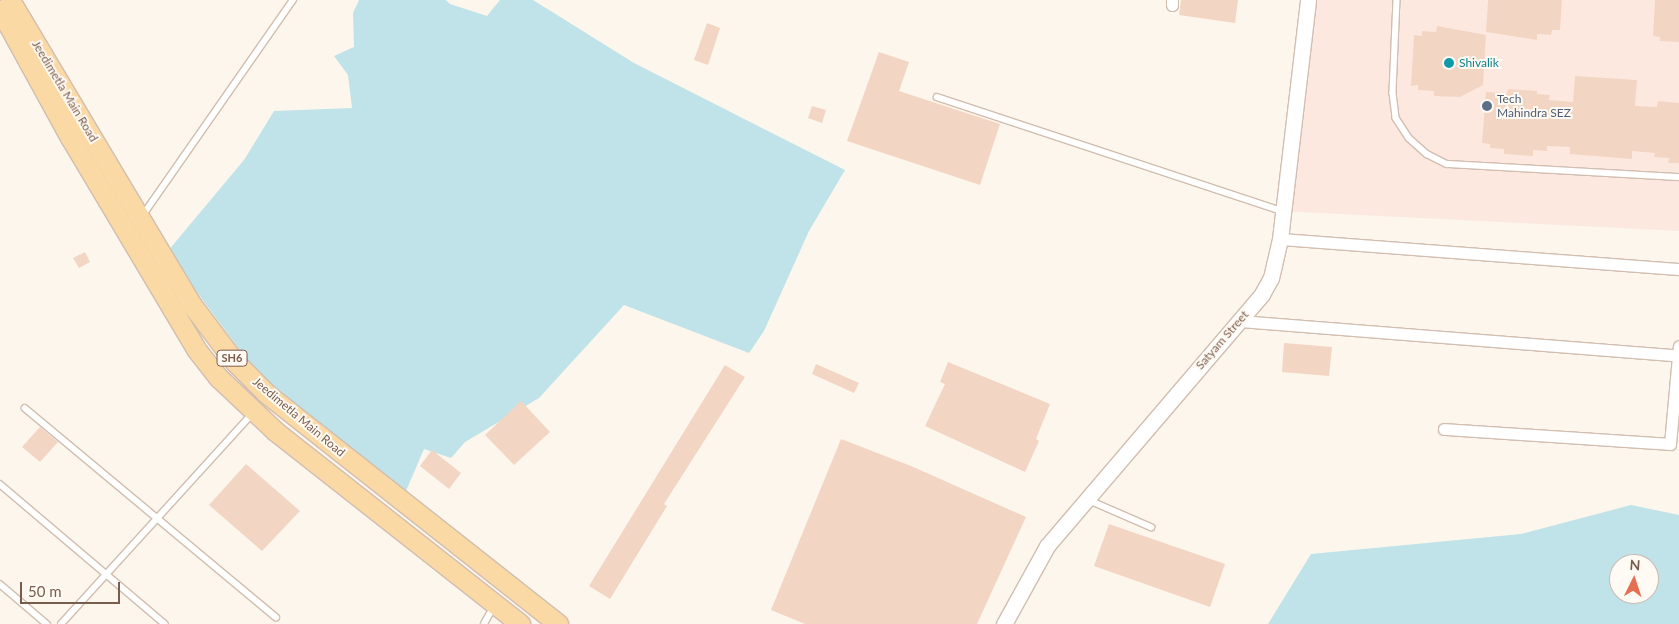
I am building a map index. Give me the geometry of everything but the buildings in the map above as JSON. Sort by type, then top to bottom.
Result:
[{"type":"main road","name":"Jeedimetla Main Road","points":[[10,0],[59,97],[196,349],[219,378],[254,413],[520,624]]},
{"type":"main road","name":"Jeedimetla Main Road","points":[[0,10],[140,218],[212,334],[267,394],[558,624]]},
{"type":"street","name":"Satyam Street","points":[[1004,624],[1047,546],[1085,498],[1262,294],[1271,278],[1280,239],[1281,211],[1308,0]]},
{"type":"street","points":[[1280,239],[1679,269]]},
{"type":"street","points":[[1239,320],[1679,352],[1674,444],[1444,428]]},
{"type":"lane","points":[[140,218],[293,0]]},
{"type":"lane","points":[[1397,0],[1393,93],[1396,118],[1409,138],[1427,154],[1447,164],[1679,177]]},
{"type":"lane","points":[[937,97],[1281,211]]},
{"type":"lane","points":[[25,408],[156,520],[276,617]]},
{"type":"lane","points":[[61,624],[254,413]]},
{"type":"lane","points":[[0,484],[165,624]]},
{"type":"lane","points":[[1085,498],[1151,527]]},
{"type":"lane","points":[[1,586],[47,624]]},
{"type":"lane","points":[[484,624],[495,604]]},
{"type":"shaded area","name":"Tech Mahindra SEZ","points":[[1310,0],[1679,0],[1679,231],[1281,211]]},
{"type":"water","points":[[359,0],[446,0],[450,4],[487,16],[500,0],[533,0],[634,63],[845,170],[809,231],[764,331],[749,353],[624,305],[539,398],[465,442],[451,458],[424,449],[406,491],[266,385],[167,252],[244,160],[274,111],[352,108],[348,75],[334,56],[354,47],[353,13]]},
{"type":"water","points":[[1631,505],[1679,515],[1679,624],[1268,624],[1311,554],[1521,534]]},
{"type":"place","name":"Shivalik","points":[[1449,63]]},
{"type":"place","name":"Tech Mahindra SEZ","points":[[1487,106]]}]
